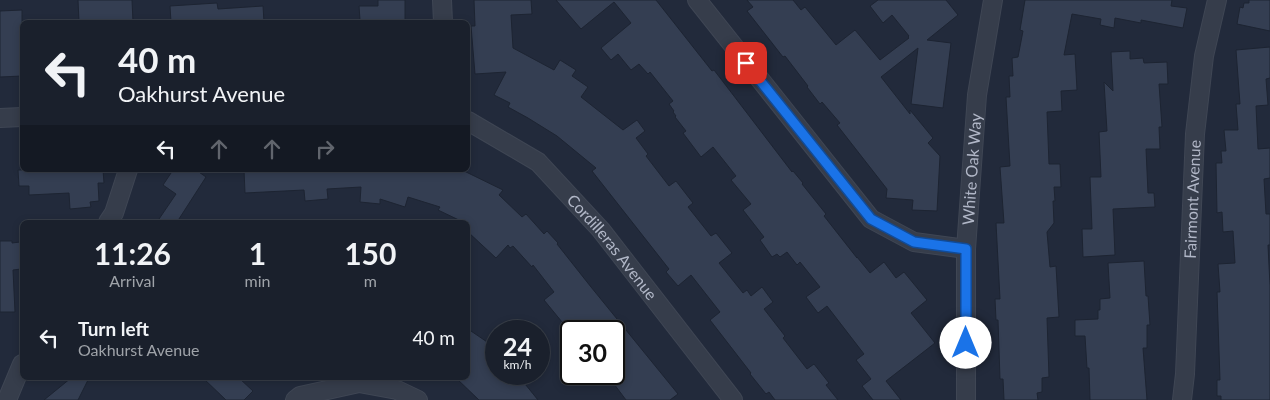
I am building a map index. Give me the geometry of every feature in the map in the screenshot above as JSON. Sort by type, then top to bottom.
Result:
[{"type":"street","points":[[442,0],[443,20]]},
{"type":"street","points":[[697,0],[871,219],[914,242],[966,249]]},
{"type":"street","name":"White Oak Way","points":[[966,400],[966,249],[977,95],[993,0]]},
{"type":"street","name":"Fairmont Avenue","points":[[1182,400],[1186,374],[1195,134],[1204,56],[1217,0]]},
{"type":"street","points":[[0,118],[20,117]]},
{"type":"street","name":"Cordilleras Avenue","points":[[470,122],[538,162],[602,230],[733,400]]},
{"type":"street","points":[[109,220],[114,213],[127,172]]},
{"type":"street","points":[[7,400],[20,369]]},
{"type":"street","points":[[295,400],[300,396],[359,383],[397,390],[418,400]]},
{"type":"building","points":[[78,0],[132,0],[133,20],[79,20]]},
{"type":"building","points":[[378,0],[405,0],[405,20],[360,20],[359,6],[378,6]]},
{"type":"building","points":[[474,0],[531,0],[532,14],[511,15],[513,48],[554,70],[560,60],[576,70],[572,76],[588,87],[581,97],[623,130],[637,120],[645,131],[636,138],[648,154],[646,156],[669,186],[676,181],[693,203],[688,207],[711,236],[716,233],[732,253],[719,263],[743,293],[747,290],[751,296],[762,287],[773,302],[764,309],[785,336],[783,338],[807,369],[814,364],[829,383],[826,385],[838,400],[775,400],[769,392],[766,394],[710,320],[720,312],[691,275],[678,286],[666,272],[669,269],[592,171],[596,168],[557,136],[508,107],[510,103],[494,95],[506,72],[475,74],[471,26],[475,26]]},
{"type":"building","points":[[556,0],[656,0],[712,71],[714,70],[792,172],[803,183],[826,214],[824,216],[870,273],[884,262],[896,278],[904,272],[927,300],[911,313],[935,343],[886,381],[901,400],[873,400],[862,386],[871,379],[856,360],[864,354],[827,306],[818,313],[806,297],[820,287],[800,262],[797,265],[787,252],[780,257],[777,254],[772,257],[760,240],[764,237],[743,210],[751,204],[731,180],[736,176],[713,147],[701,157],[683,133],[686,131],[675,117],[674,111],[669,104],[673,101],[650,72],[648,74],[639,64],[631,70],[618,54],[611,60],[601,48],[631,23],[614,2],[581,29]]},
{"type":"building","points":[[747,0],[793,0],[801,10],[805,7],[836,45],[855,30],[880,60],[909,38],[909,36],[892,15],[883,23],[870,6],[878,0],[946,0],[958,15],[927,40],[951,43],[943,108],[911,104],[918,48],[881,77],[910,114],[910,110],[933,138],[928,143],[940,156],[937,211],[912,210],[913,200],[886,198],[887,189],[837,125],[840,123],[822,102],[820,104],[785,56],[783,57],[747,11],[753,7]]},
{"type":"building","points":[[1025,0],[1172,0],[1171,6],[1187,8],[1183,28],[1141,20],[1141,23],[1115,18],[1114,28],[1100,25],[1101,19],[1072,14],[1064,55],[1075,54],[1077,90],[1061,91],[1062,111],[1047,112],[1049,164],[1060,164],[1061,187],[1054,187],[1054,223],[1047,232],[1050,267],[1056,266],[1059,317],[1047,318],[1049,377],[1042,378],[1042,392],[1037,393],[1038,400],[1004,400],[1003,379],[1000,379],[998,320],[996,320],[995,299],[1000,299],[996,223],[1004,223],[1000,167],[1010,166],[1006,97],[1010,97],[1009,76],[1013,76],[1012,58],[1018,57],[1023,31],[1020,30]]},
{"type":"building","points":[[1249,0],[1270,0],[1270,31],[1237,24],[1240,7],[1243,8],[1244,3],[1249,3]]},
{"type":"building","points":[[217,3],[218,9],[263,6],[264,20],[171,20],[170,6]]},
{"type":"building","points":[[22,10],[22,20],[20,20],[20,76],[0,77],[0,11]]},
{"type":"building","points":[[1270,47],[1270,78],[1266,79],[1268,105],[1256,106],[1258,149],[1270,148],[1270,178],[1264,179],[1266,214],[1270,214],[1270,245],[1268,245],[1270,400],[1221,400],[1221,396],[1217,396],[1217,380],[1220,380],[1217,292],[1220,292],[1218,264],[1235,263],[1233,231],[1223,232],[1222,212],[1217,213],[1216,163],[1222,163],[1221,151],[1226,151],[1224,130],[1238,130],[1236,104],[1240,104],[1236,50]]},
{"type":"building","points":[[1130,51],[1130,59],[1143,58],[1144,63],[1167,62],[1168,84],[1159,84],[1162,127],[1159,127],[1160,149],[1146,149],[1148,193],[1154,193],[1155,207],[1113,209],[1115,255],[1083,257],[1082,229],[1092,229],[1090,177],[1101,177],[1099,132],[1107,131],[1104,82],[1113,91],[1111,52]]},
{"type":"building","points":[[18,170],[20,172],[103,172],[104,183],[98,183],[99,201],[90,202],[91,207],[70,209],[69,193],[29,195],[29,186],[19,186]]},
{"type":"building","points":[[172,172],[199,172],[206,177],[178,220],[158,220],[176,194],[163,185]]},
{"type":"building","points":[[244,172],[466,172],[503,190],[499,195],[522,217],[526,214],[544,234],[547,231],[618,320],[560,320],[544,300],[554,292],[533,265],[532,267],[513,246],[510,248],[508,245],[496,258],[470,234],[470,220],[459,220],[438,210],[440,207],[408,197],[405,207],[380,199],[380,204],[360,202],[361,187],[327,189],[328,199],[305,201],[304,190],[245,193]]},
{"type":"building","points":[[0,241],[20,242],[20,269],[13,270],[15,312],[0,312]]},
{"type":"building","points":[[1144,261],[1150,325],[1147,325],[1147,348],[1143,348],[1147,400],[1090,400],[1085,336],[1075,336],[1075,320],[1098,319],[1100,299],[1110,298],[1108,263]]},
{"type":"building","points":[[625,329],[678,394],[670,400],[626,400],[615,385],[625,385]]},
{"type":"building","points":[[470,330],[485,341],[485,385],[526,385],[538,400],[479,400],[458,380],[470,380]]},
{"type":"building","points":[[69,380],[88,380],[78,400],[44,400]]},
{"type":"building","points":[[205,380],[241,380],[253,391],[244,400],[226,400]]},
{"type":"route","points":[[746,63],[871,219],[914,242],[966,249],[966,343]]}]
